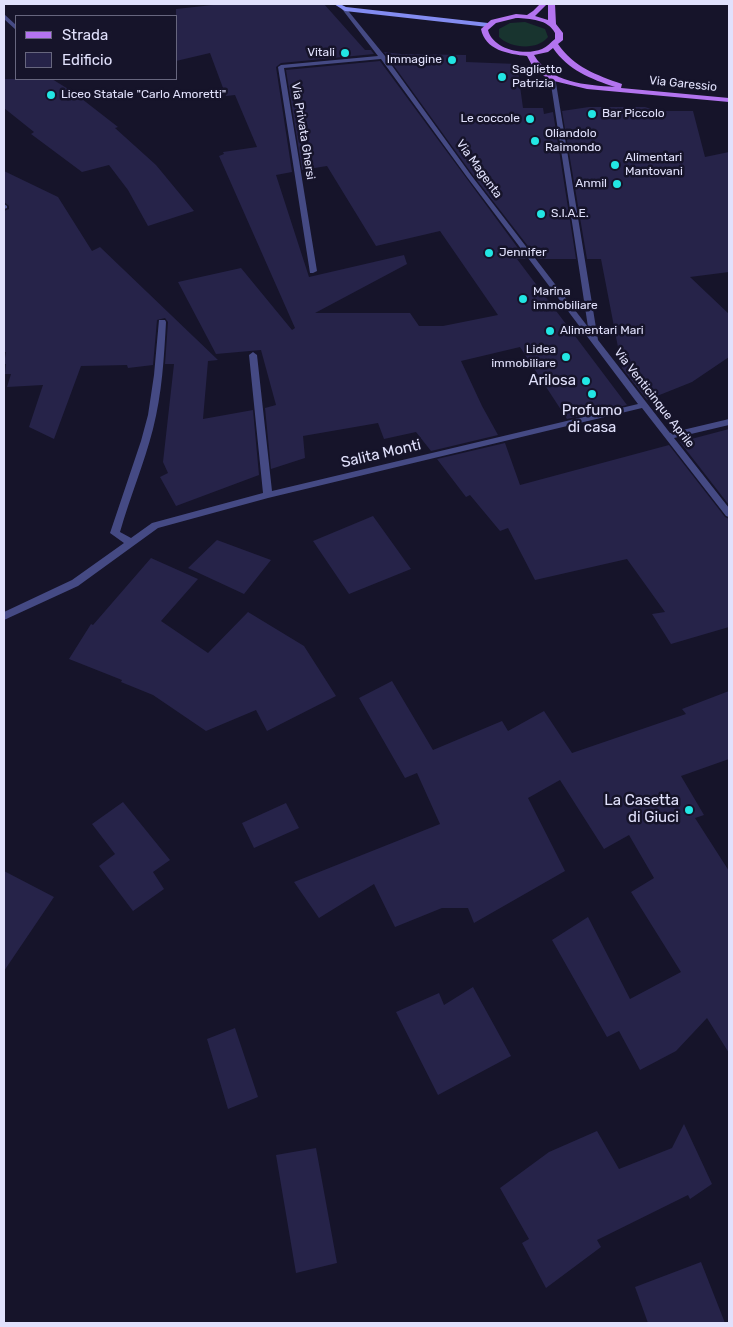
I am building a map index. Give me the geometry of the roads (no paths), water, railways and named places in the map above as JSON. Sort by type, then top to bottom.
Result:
[{"type":"main road","points":[[337,4],[345,9],[488,25]]},
{"type":"main road","points":[[528,17],[536,13],[543,4]]},
{"type":"main road","points":[[552,4],[552,24]]},
{"type":"main road","points":[[528,17],[552,24],[558,29],[560,35],[555,45],[539,52],[517,53],[495,47],[484,36],[484,30],[488,25],[504,18],[528,17]]},
{"type":"main road","name":"Via Garessio","points":[[555,45],[561,56],[580,71],[634,90]]},
{"type":"main road","name":"Via Garessio","points":[[529,53],[537,67],[553,78],[587,88],[634,90],[729,100]]},
{"type":"street","name":"Via Magenta","points":[[345,9],[383,57],[594,342]]},
{"type":"street","points":[[4,16],[15,27]]},
{"type":"street","name":"Via Privata Ghersi","points":[[313,271],[280,67],[383,57]]},
{"type":"street","name":"Via Venticinque Aprile","points":[[553,78],[594,342],[729,514]]},
{"type":"street","points":[[130,542],[115,533],[149,429],[159,378],[162,322]]},
{"type":"street","points":[[254,355],[268,495]]},
{"type":"street","name":"Salita Monti","points":[[4,616],[75,583],[155,525],[268,495],[644,405]]},
{"type":"street","points":[[668,437],[729,422]]},
{"type":"place","name":"Vitali","points":[[345,53]]},
{"type":"place","name":"Immagine","points":[[452,60]]},
{"type":"place","name":"Saglietto Patrizia","points":[[502,77]]},
{"type":"place","name":"Liceo Statale \"Carlo Amoretti\"","points":[[51,95]]},
{"type":"place","name":"Bar Piccolo","points":[[592,114]]},
{"type":"place","name":"Le coccole","points":[[530,119]]},
{"type":"place","name":"Oliandolo Raimondo","points":[[535,141]]},
{"type":"place","name":"Alimentari Mantovani","points":[[615,165]]},
{"type":"place","name":"Anmil","points":[[617,184]]},
{"type":"place","name":"S.I.A.E.","points":[[541,214]]},
{"type":"place","name":"Jennifer","points":[[489,253]]},
{"type":"place","name":"Marina immobiliare","points":[[523,299]]},
{"type":"place","name":"Alimentari Mari","points":[[550,331]]},
{"type":"place","name":"Lidea immobiliare","points":[[566,357]]},
{"type":"place","name":"Arilosa","points":[[586,381]]},
{"type":"place","name":"Profumo di casa","points":[[592,394]]},
{"type":"place","name":"La Casetta di Giuci","points":[[689,810]]}]
